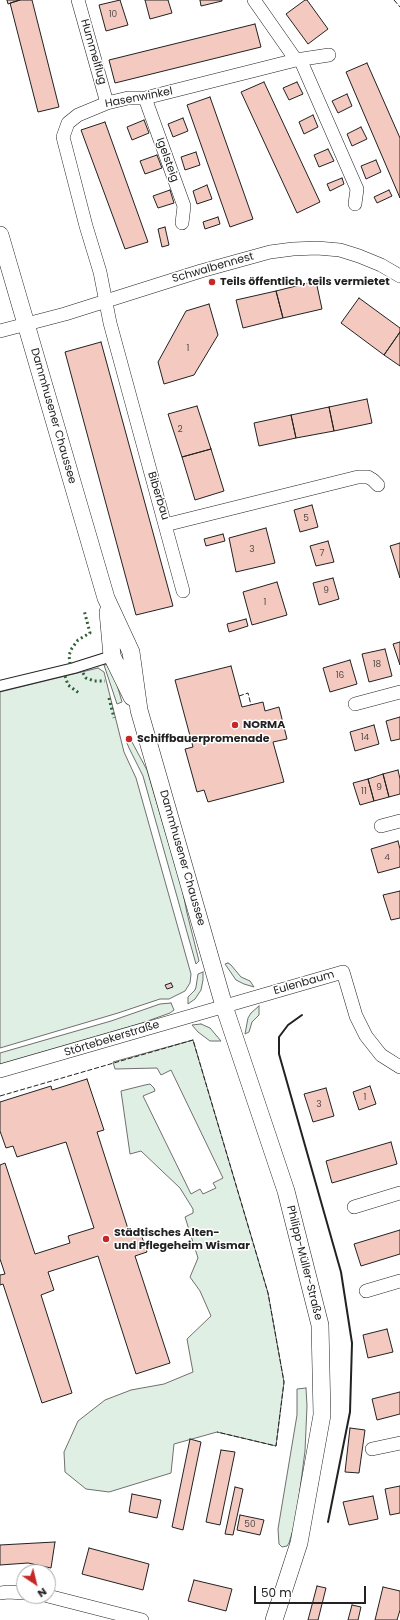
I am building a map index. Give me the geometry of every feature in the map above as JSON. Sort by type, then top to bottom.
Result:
[{"type":"street","name":"Hummelflug","points":[[78,0],[107,103]]},
{"type":"street","points":[[254,0],[298,59],[357,190],[355,204]]},
{"type":"street","name":"Hasenwinkel","points":[[106,301],[100,272],[86,226],[63,137],[68,123],[78,115],[107,103],[128,98],[145,98],[298,59],[329,55]]},
{"type":"street","name":"Igelsteig","points":[[145,98],[184,206],[182,223]]},
{"type":"street","name":"Dammhusener Chaussee","points":[[0,235],[106,598],[130,652],[139,710],[224,1006]]},
{"type":"street","name":"Schwalbennest","points":[[0,330],[106,301],[201,270],[270,252],[317,248],[340,250],[381,265],[400,276]]},
{"type":"street","name":"Biberbau","points":[[106,301],[110,323],[166,525],[358,477],[368,477],[378,485]]},
{"type":"street","points":[[166,525],[183,592]]},
{"type":"street","name":"Dammhusener Chaussee","points":[[106,598],[112,656],[139,710]]},
{"type":"street","points":[[0,686],[74,668],[112,656]]},
{"type":"street","points":[[355,704],[400,692]]},
{"type":"street","points":[[380,826],[400,820]]},
{"type":"street","name":"Eulenbaum","points":[[224,1006],[343,972],[356,1016],[366,1036],[381,1055],[400,1067]]},
{"type":"street","name":"Störtebekerstraße","points":[[0,1071],[224,1006]]},
{"type":"street","name":"Philipp-Müller-Straße","points":[[224,1006],[286,1191],[320,1325],[322,1415],[299,1543],[274,1620]]},
{"type":"street","points":[[354,1207],[400,1192]]},
{"type":"street","points":[[366,1291],[400,1281]]},
{"type":"street","points":[[372,1449],[400,1443]]},
{"type":"street","points":[[0,1593],[16,1592]]},
{"type":"street","points":[[56,1598],[142,1620]]},
{"type":"green space","points":[[111,664],[122,702],[117,704],[104,665]]},
{"type":"green space","points":[[98,668],[104,672],[124,752],[136,778],[191,974],[190,983],[185,991],[169,999],[160,999],[0,1048],[0,692]]},
{"type":"green space","points":[[130,741],[132,742],[147,770],[182,888],[199,961],[196,964],[143,776],[127,743]]},
{"type":"green space","points":[[228,963],[241,977],[250,981],[254,987],[236,980],[225,964]]},
{"type":"green space","points":[[203,972],[201,990],[195,999],[188,1004],[188,997],[196,987],[198,974]]},
{"type":"green space","points":[[171,1003],[174,1010],[170,1013],[142,1023],[0,1064],[0,1053],[111,1021],[160,1004]]},
{"type":"green space","points":[[259,1006],[259,1015],[252,1022],[249,1032],[245,1034],[248,1018]]},
{"type":"green space","points":[[201,1024],[210,1028],[221,1041],[210,1041],[198,1032],[192,1025]]},
{"type":"green space","points":[[193,1040],[268,1293],[284,1382],[276,1446],[217,1432],[174,1444],[171,1473],[109,1492],[86,1489],[65,1472],[64,1452],[78,1421],[105,1400],[131,1390],[164,1384],[193,1372],[187,1339],[211,1316],[200,1291],[190,1277],[198,1258],[185,1217],[193,1213],[193,1209],[180,1188],[141,1151],[130,1154],[121,1091],[150,1084],[154,1088],[155,1091],[143,1096],[191,1194],[200,1189],[203,1194],[216,1188],[213,1183],[223,1178],[171,1070],[161,1075],[157,1068],[115,1069],[113,1062]]},
{"type":"green space","points":[[306,1388],[307,1406],[305,1451],[296,1520],[289,1543],[287,1546],[282,1547],[279,1544],[278,1529],[297,1415],[297,1389]]},
{"type":"building","points":[[7,0],[20,0],[8,4]]},
{"type":"building","points":[[20,0],[32,0],[59,107],[38,112],[10,3]]},
{"type":"building","points":[[120,0],[128,25],[106,31],[99,5]]},
{"type":"building","points":[[145,0],[168,0],[172,13],[150,19]]},
{"type":"building","points":[[200,0],[222,0],[222,1],[201,6]]},
{"type":"building","points":[[307,0],[328,29],[308,44],[286,14]]},
{"type":"building","points":[[255,24],[261,47],[115,83],[109,60]]},
{"type":"building","points":[[367,63],[400,138],[400,198],[346,72]]},
{"type":"building","points":[[264,82],[320,202],[297,213],[241,92]]},
{"type":"building","points":[[297,82],[303,94],[289,100],[283,88]]},
{"type":"building","points":[[347,94],[352,106],[338,113],[332,101]]},
{"type":"building","points":[[210,97],[253,219],[230,227],[187,105]]},
{"type":"building","points":[[313,115],[318,127],[304,134],[299,122]]},
{"type":"building","points":[[183,118],[188,131],[173,137],[168,124]]},
{"type":"building","points":[[144,120],[149,133],[132,140],[127,127]]},
{"type":"building","points":[[105,122],[148,242],[125,249],[81,130]]},
{"type":"building","points":[[361,127],[367,139],[352,146],[347,134]]},
{"type":"building","points":[[328,149],[334,161],[319,167],[314,155]]},
{"type":"building","points":[[196,152],[200,165],[185,170],[181,157]]},
{"type":"building","points":[[157,155],[162,168],[145,174],[140,161]]},
{"type":"building","points":[[376,160],[381,172],[366,179],[361,166]]},
{"type":"building","points":[[342,178],[344,184],[330,191],[327,184]]},
{"type":"building","points":[[207,185],[212,199],[197,204],[193,191]]},
{"type":"building","points":[[170,190],[174,203],[158,208],[153,196]]},
{"type":"building","points":[[389,190],[392,196],[377,203],[374,197]]},
{"type":"building","points":[[218,217],[220,224],[205,229],[203,222]]},
{"type":"building","points":[[165,227],[169,245],[162,247],[158,229]]},
{"type":"building","points":[[316,281],[322,309],[283,318],[276,291]]},
{"type":"building","points":[[276,291],[283,318],[243,328],[236,300]]},
{"type":"building","points":[[359,298],[400,328],[400,332],[384,355],[341,323]]},
{"type":"building","points":[[209,304],[218,335],[194,375],[164,384],[158,362],[186,311]]},
{"type":"building","points":[[400,332],[400,366],[384,355]]},
{"type":"building","points":[[101,342],[173,606],[136,615],[65,352]]},
{"type":"building","points":[[367,399],[372,423],[334,431],[329,407]]},
{"type":"building","points":[[197,406],[211,449],[182,457],[168,414]]},
{"type":"building","points":[[329,407],[334,431],[296,438],[291,415]]},
{"type":"building","points":[[291,415],[296,438],[259,446],[254,423]]},
{"type":"building","points":[[211,449],[224,491],[195,500],[182,457]]},
{"type":"building","points":[[312,505],[318,527],[300,532],[294,510]]},
{"type":"building","points":[[266,528],[275,563],[236,572],[229,538]]},
{"type":"building","points":[[223,534],[225,541],[206,546],[204,539]]},
{"type":"building","points":[[328,541],[334,562],[316,566],[310,546]]},
{"type":"building","points":[[400,543],[400,578],[390,546]]},
{"type":"building","points":[[333,578],[339,599],[319,605],[313,583]]},
{"type":"building","points":[[277,582],[287,615],[252,625],[243,592]]},
{"type":"building","points":[[246,619],[248,626],[229,632],[227,624]]},
{"type":"building","points":[[400,642],[400,665],[393,644]]},
{"type":"building","points":[[385,649],[392,676],[369,682],[362,654]]},
{"type":"building","points":[[350,660],[357,684],[330,692],[323,668]]},
{"type":"building","name":"NORMA","points":[[231,666],[242,707],[263,702],[265,711],[279,707],[287,739],[273,742],[284,782],[208,802],[204,790],[197,792],[185,749],[193,747],[175,680]]},
{"type":"building","points":[[400,717],[400,739],[391,741],[386,721]]},
{"type":"building","points":[[374,725],[379,744],[355,751],[350,732]]},
{"type":"building","points":[[398,770],[400,779],[400,794],[389,797],[383,774]]},
{"type":"building","points":[[383,774],[389,797],[374,801],[368,779]]},
{"type":"building","points":[[368,779],[374,801],[360,805],[353,783]]},
{"type":"building","points":[[398,841],[400,849],[400,867],[378,873],[371,849]]},
{"type":"building","points":[[400,891],[400,918],[391,920],[383,895]]},
{"type":"building","points":[[171,983],[173,987],[167,989],[165,985]]},
{"type":"building","name":"Städtisches Alten- und Pflegeheim Wismar","points":[[87,1079],[104,1130],[97,1132],[129,1232],[139,1228],[147,1252],[135,1256],[170,1363],[136,1374],[98,1256],[48,1272],[54,1290],[41,1295],[72,1393],[42,1403],[3,1284],[0,1285],[0,1275],[5,1274],[0,1259],[0,1165],[5,1163],[35,1254],[70,1243],[68,1236],[94,1228],[66,1142],[17,1157],[13,1146],[6,1148],[0,1131],[0,1102],[51,1086],[52,1090]]},
{"type":"building","points":[[370,1086],[376,1104],[359,1110],[353,1092]]},
{"type":"building","points":[[326,1088],[334,1116],[313,1122],[304,1094]]},
{"type":"building","points":[[391,1142],[397,1164],[332,1183],[326,1161]]},
{"type":"building","points":[[400,1230],[400,1254],[361,1266],[354,1244]]},
{"type":"building","points":[[387,1329],[393,1352],[368,1358],[363,1335]]},
{"type":"building","points":[[400,1392],[400,1414],[377,1420],[372,1399]]},
{"type":"building","points":[[350,1428],[365,1430],[359,1473],[345,1472]]},
{"type":"building","points":[[190,1439],[201,1442],[183,1530],[172,1527]]},
{"type":"building","points":[[221,1450],[235,1452],[220,1525],[206,1522]]},
{"type":"building","points":[[400,1486],[400,1513],[390,1515],[385,1489]]},
{"type":"building","points":[[235,1487],[243,1489],[233,1535],[225,1534]]},
{"type":"building","points":[[132,1494],[161,1500],[157,1518],[129,1512]]},
{"type":"building","points":[[373,1496],[378,1519],[349,1525],[343,1502]]},
{"type":"building","points":[[240,1515],[264,1520],[260,1535],[237,1530]]},
{"type":"building","points":[[55,1542],[52,1564],[28,1563],[0,1565],[0,1545]]},
{"type":"building","points":[[89,1548],[149,1564],[143,1590],[82,1574]]},
{"type":"building","points":[[194,1580],[232,1589],[226,1611],[188,1601]]},
{"type":"building","points":[[317,1586],[326,1588],[318,1620],[308,1620]]},
{"type":"building","points":[[383,1587],[400,1591],[400,1610],[397,1620],[375,1620]]},
{"type":"building","points":[[352,1605],[361,1607],[358,1620],[348,1620]]},
{"type":"hedge","points":[[70,664],[69,655],[72,648],[78,640],[90,633],[84,610]]},
{"type":"hedge","points":[[83,673],[86,678],[94,681],[105,681]]},
{"type":"hedge","points":[[65,676],[68,685],[79,693]]},
{"type":"hedge","points":[[109,698],[114,718]]},
{"type":"fence","points":[[394,0],[400,7]]},
{"type":"fence","points":[[239,696],[248,693],[251,705]]},
{"type":"fence","points":[[0,1096],[193,1040],[268,1293],[284,1382],[276,1446],[217,1432]]},
{"type":"wall","points":[[302,1015],[288,1025],[279,1037],[279,1054],[341,1272],[352,1343],[350,1412],[328,1522]]},
{"type":"place","name":"Teils öffentlich, teils vermietet","points":[[212,282]]},
{"type":"place","name":"NORMA","points":[[235,725]]},
{"type":"place","name":"Schiffbauerpromenade","points":[[129,739]]},
{"type":"place","name":"Städtisches Alten- und Pflegeheim Wismar","points":[[106,1239]]}]
